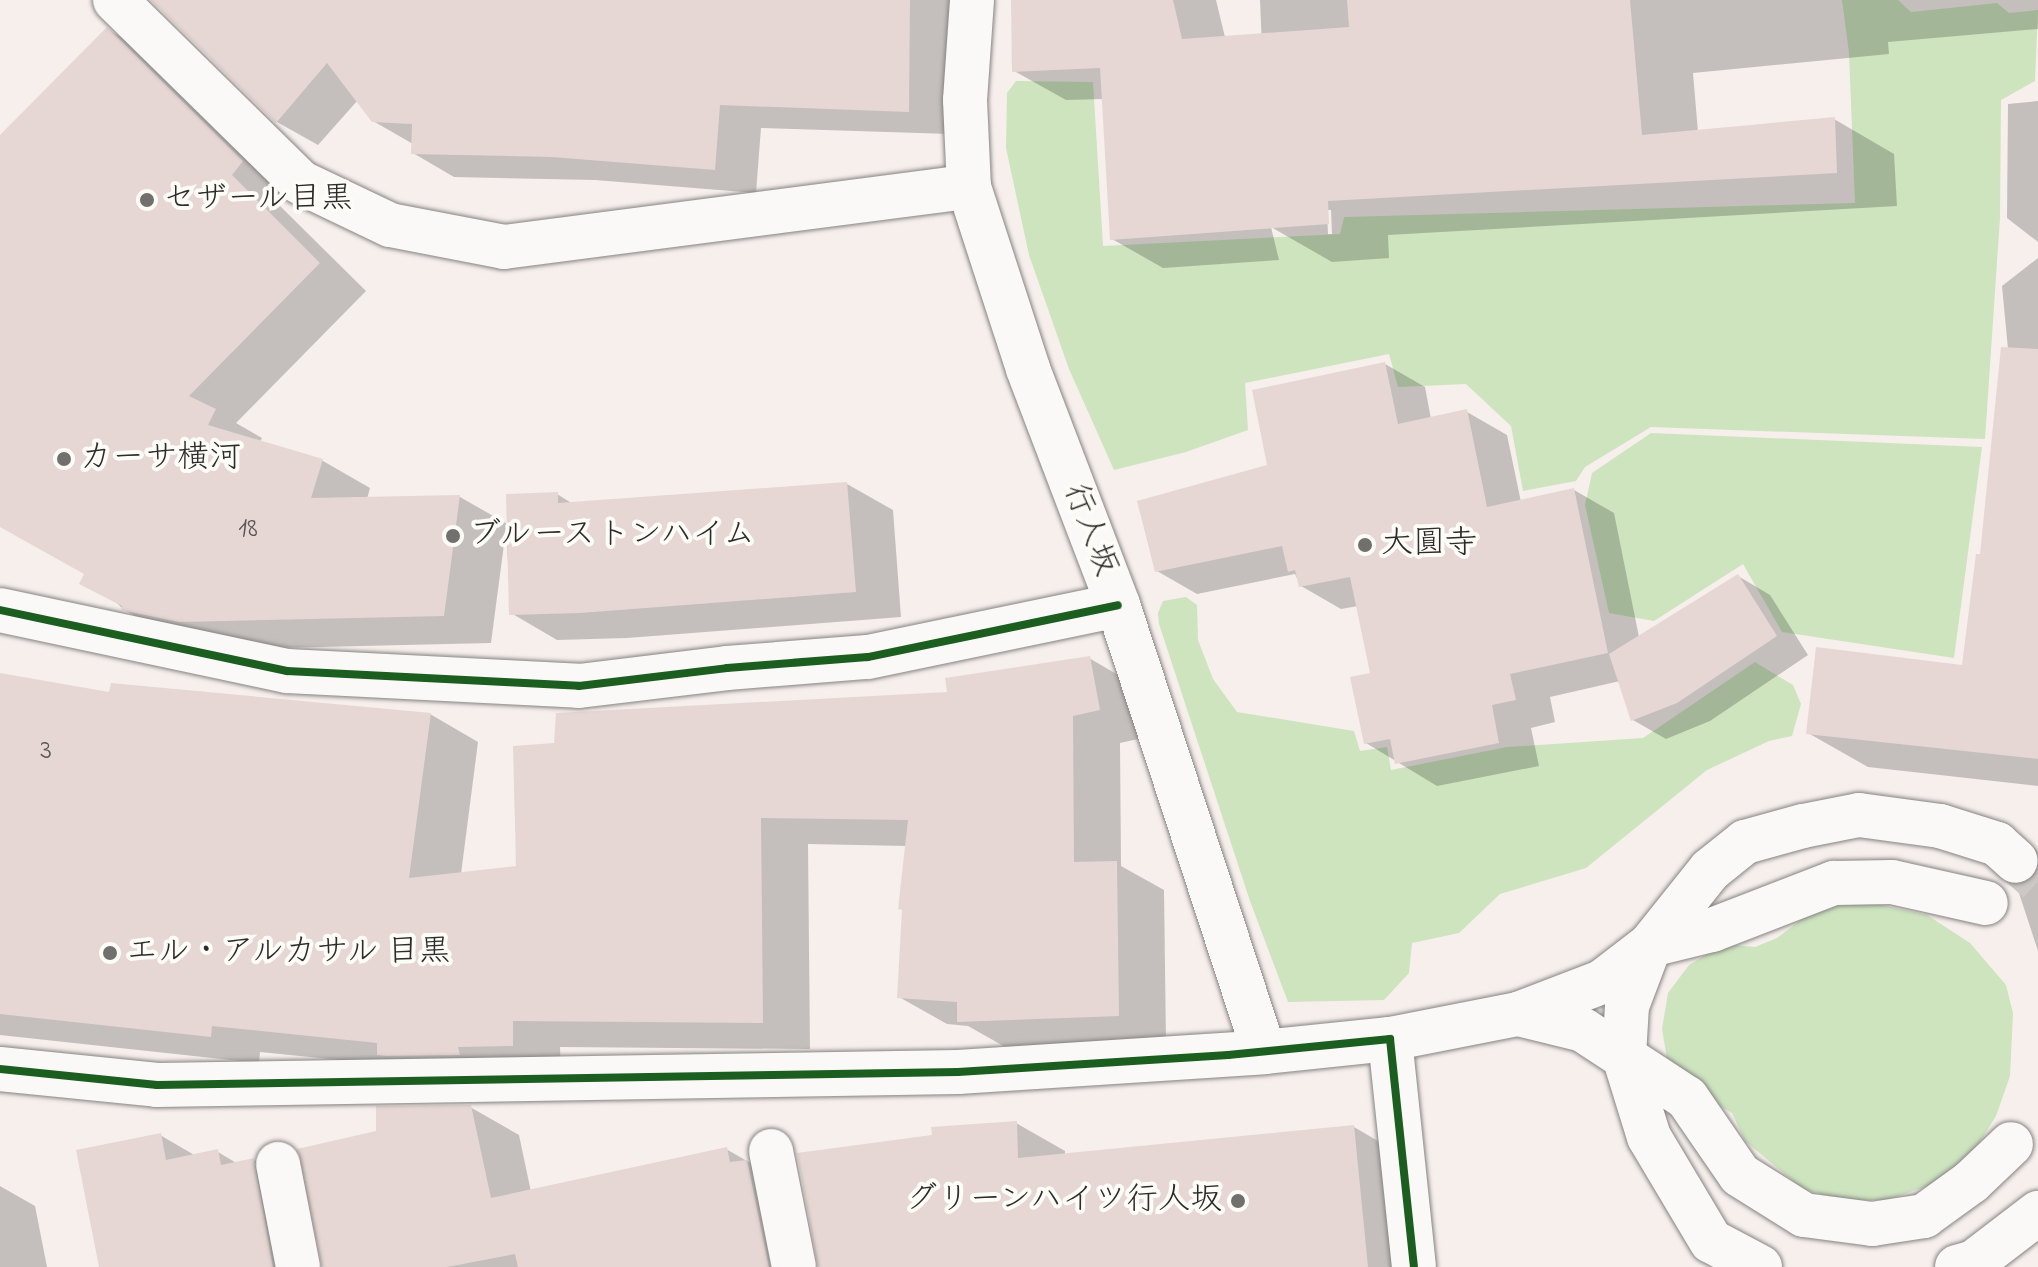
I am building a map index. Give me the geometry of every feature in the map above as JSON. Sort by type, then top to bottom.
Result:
[{"type":"street","points":[[115,0],[300,182],[390,225],[504,247],[969,187]]},
{"type":"street","name":"行人坂","points":[[972,0],[965,100],[969,187],[1028,369],[1118,605],[1264,1052]]},
{"type":"street","points":[[0,610],[287,671],[579,686],[727,668],[868,657],[1118,605]]},
{"type":"street","points":[[0,1069],[157,1085],[188,1085],[958,1072],[1264,1052],[1390,1039],[1518,1014],[1602,982],[1650,945],[1710,870],[1745,842],[1803,826],[1859,815],[1940,826],[1997,844],[2016,861]]},
{"type":"street","points":[[1650,945],[1712,930],[1834,883],[1892,882],[1986,903]]},
{"type":"street","points":[[1650,945],[1627,1006],[1624,1056],[1649,1137],[1711,1241],[1760,1267]]},
{"type":"street","points":[[1518,1014],[1583,1030],[1687,1098],[1740,1175],[1804,1215],[1872,1224],[1924,1216],[1971,1182],[2011,1144]]},
{"type":"street","points":[[1390,1039],[1414,1267]]},
{"type":"street","points":[[771,1151],[794,1267]]},
{"type":"street","points":[[278,1164],[298,1267]]},
{"type":"street","points":[[1957,1267],[1974,1262],[2038,1213]]},
{"type":"green space","points":[[1842,0],[1898,0],[1911,12],[1997,3],[2009,13],[2038,10],[2035,81],[2001,100],[2000,218],[1985,439],[1651,427],[1585,467],[1576,481],[1523,491],[1511,426],[1466,384],[1398,387],[1389,354],[1245,383],[1248,430],[1186,452],[1114,470],[1069,369],[1029,255],[1006,148],[1007,93],[1016,81],[1093,82],[1103,246],[1340,234],[1344,217],[1855,203],[1849,53]]},
{"type":"green space","points":[[1651,433],[1982,447],[1954,658],[1782,632],[1743,564],[1654,621],[1609,613],[1585,505],[1592,473]]},
{"type":"green space","points":[[1186,597],[1197,605],[1198,640],[1213,679],[1237,712],[1354,731],[1360,751],[1387,747],[1391,770],[1507,747],[1643,738],[1755,662],[1793,685],[1801,704],[1792,736],[1769,741],[1707,770],[1586,868],[1500,894],[1459,933],[1412,943],[1409,973],[1384,1000],[1288,1002],[1250,901],[1159,624],[1158,613],[1163,601]]},
{"type":"green space","points":[[1872,903],[1927,915],[1970,943],[2006,985],[2013,1013],[2010,1076],[1996,1116],[1970,1158],[1928,1186],[1886,1200],[1842,1200],[1803,1189],[1745,1141],[1732,1113],[1706,1098],[1668,1065],[1662,1029],[1668,993],[1689,965],[1714,950],[1734,945],[1755,947],[1777,938],[1806,916],[1833,906]]},
{"type":"building","points":[[151,0],[910,0],[909,112],[720,105],[715,170],[552,157],[411,154],[412,124],[372,122],[327,63],[276,123]]},
{"type":"building","points":[[1011,0],[1173,0],[1182,39],[1349,27],[1347,0],[1630,0],[1642,135],[1835,117],[1837,173],[1328,201],[1329,224],[1110,240],[1100,68],[1012,72]]},
{"type":"building","points":[[107,27],[243,161],[232,175],[320,263],[189,396],[216,409],[208,425],[323,459],[311,498],[460,495],[444,616],[179,622],[121,610],[122,606],[79,584],[84,574],[0,527],[0,135]]},
{"type":"building","points":[[2001,347],[2038,349],[2038,759],[1806,734],[1816,647],[1962,665],[1976,554],[1980,554]]},
{"type":"building","name":"大圓寺","points":[[1385,362],[1398,424],[1467,409],[1487,507],[1574,488],[1608,653],[1510,674],[1516,700],[1492,705],[1499,743],[1395,764],[1390,739],[1364,744],[1350,677],[1370,673],[1350,577],[1299,587],[1295,570],[1288,572],[1282,546],[1155,572],[1137,501],[1267,465],[1252,390]]},
{"type":"building","points":[[847,482],[856,592],[580,613],[509,615],[506,494],[558,492],[558,503]]},
{"type":"building","points":[[1738,574],[1777,636],[1677,703],[1631,721],[1609,654]]},
{"type":"building","points":[[1090,656],[1100,710],[1073,716],[1074,862],[1117,861],[1119,1016],[957,1022],[957,1002],[897,998],[902,910],[898,909],[908,820],[761,818],[763,1023],[513,1021],[513,1046],[458,1047],[460,1055],[387,1056],[377,1055],[377,1043],[212,1026],[211,1037],[0,1014],[0,673],[109,692],[111,683],[431,713],[409,878],[516,866],[513,746],[554,743],[556,713],[947,692],[945,678]]},
{"type":"building","points":[[471,1105],[491,1198],[727,1147],[730,1162],[747,1160],[769,1267],[518,1267],[515,1254],[447,1267],[322,1267],[297,1149],[376,1131],[376,1106]]},
{"type":"building","points":[[1017,1121],[1018,1158],[1354,1125],[1368,1267],[818,1267],[797,1153],[932,1135],[931,1127]]},
{"type":"building","points":[[161,1133],[166,1160],[218,1149],[221,1165],[254,1158],[273,1267],[99,1267],[76,1150]]},
{"type":"tunnel","points":[[2016,861],[2038,881]]},
{"type":"cycle path","points":[[0,610],[287,671],[579,686],[727,668],[868,657],[1118,605]]},
{"type":"cycle path","points":[[0,1069],[157,1085],[958,1072],[1228,1055],[1390,1039],[1414,1267]]},
{"type":"place","name":"セザール目黒","points":[[147,200]]},
{"type":"place","name":"カーサ横河","points":[[64,459]]},
{"type":"place","name":"ブルーストンハイム","points":[[453,536]]},
{"type":"place","name":"大圓寺","points":[[1365,545]]},
{"type":"place","name":"エル・アルカサル 目黒","points":[[110,953]]},
{"type":"place","name":"グリーンハイツ行人坂","points":[[1238,1201]]}]
